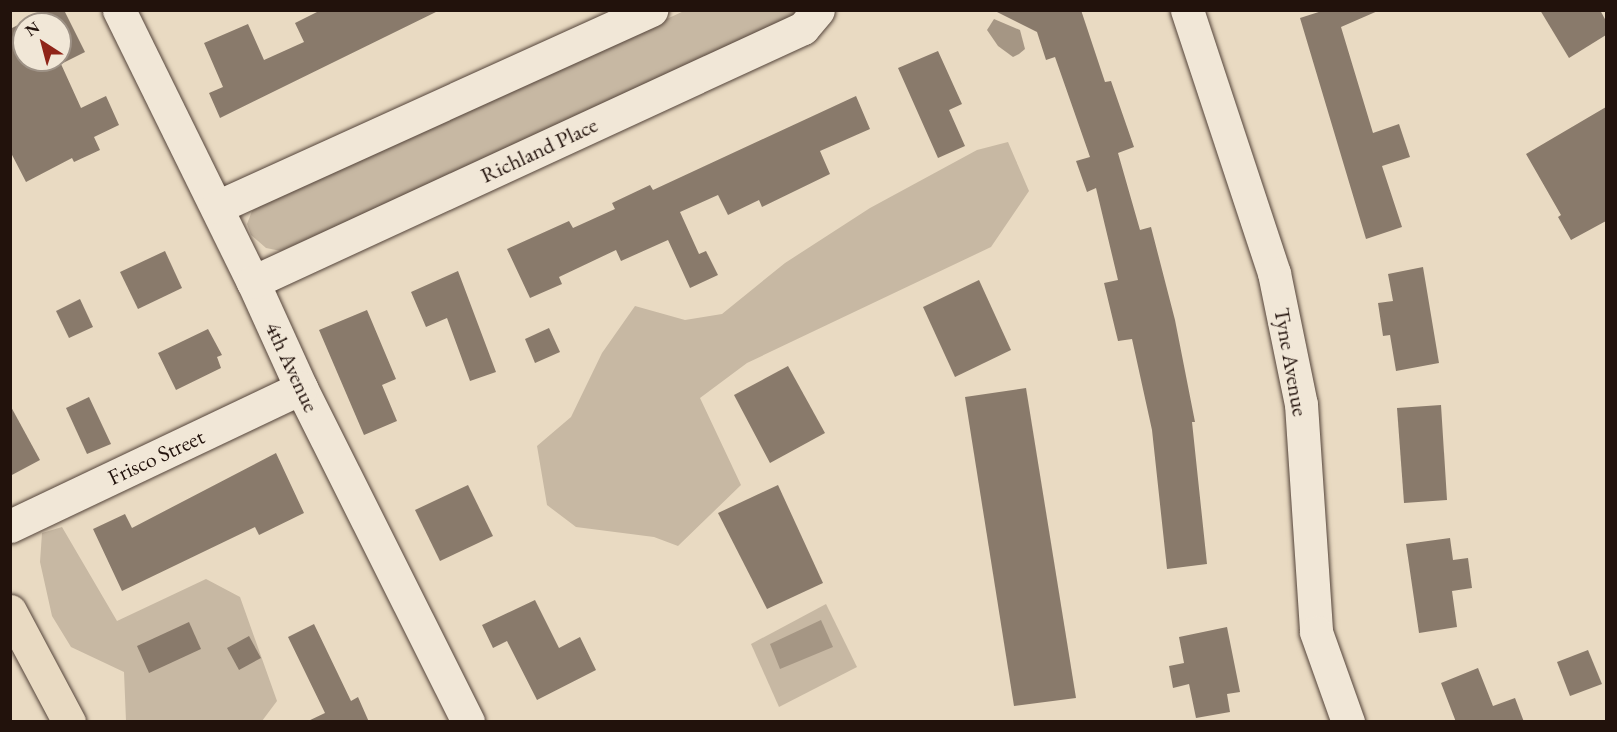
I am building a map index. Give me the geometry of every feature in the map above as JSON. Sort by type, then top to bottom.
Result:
[{"type":"main road","points":[[10,611],[69,722]]},
{"type":"street","name":"4th Avenue","points":[[119,10],[217,207],[301,388],[468,722]]},
{"type":"street","points":[[217,207],[651,10]]},
{"type":"street","name":"Richland Place","points":[[253,282],[802,28],[818,10]]},
{"type":"street","name":"Tyne Avenue","points":[[1187,10],[1274,273],[1301,404],[1316,632],[1348,722]]},
{"type":"street","name":"Frisco Street","points":[[10,526],[301,388]]},
{"type":"shaded area","points":[[684,11],[800,11],[789,23],[281,251],[266,248],[251,235],[247,224],[252,211],[261,205]]},
{"type":"shaded area","points":[[994,19],[1020,30],[1025,49],[1013,57],[998,46],[987,30]]},
{"type":"shaded area","points":[[1008,142],[1029,191],[991,247],[747,363],[700,398],[741,485],[678,546],[654,537],[576,527],[547,505],[537,446],[571,417],[602,353],[635,306],[685,320],[722,314],[785,263],[870,208],[977,150]]},
{"type":"shaded area","points":[[62,527],[117,621],[206,579],[240,597],[277,701],[262,721],[126,721],[124,672],[71,647],[52,616],[40,562],[42,533]]},
{"type":"shaded area","points":[[826,604],[857,667],[779,707],[751,644]]},
{"type":"shaded area","points":[[821,620],[833,647],[780,669],[770,644]]},
{"type":"building","points":[[48,10],[64,10],[65,12],[44,12]]},
{"type":"building","points":[[321,10],[440,10],[220,118],[209,93],[223,87],[204,43],[248,24],[264,60],[304,42],[295,23]]},
{"type":"building","points":[[993,10],[1081,10],[1105,82],[1111,81],[1134,147],[1118,153],[1140,230],[1151,227],[1175,320],[1195,422],[1192,422],[1207,564],[1167,569],[1152,430],[1132,339],[1118,341],[1104,283],[1118,280],[1096,188],[1087,192],[1076,161],[1090,157],[1055,57],[1046,60],[1037,32]]},
{"type":"building","points":[[1325,10],[1380,10],[1341,27],[1373,133],[1399,124],[1410,157],[1382,166],[1402,227],[1366,239],[1300,18]]},
{"type":"building","points":[[1540,10],[1600,10],[1606,21],[1606,35],[1569,58]]},
{"type":"building","points":[[72,26],[85,52],[72,58]]},
{"type":"building","points":[[12,28],[12,72],[65,72],[81,108],[106,96],[119,125],[94,137],[100,150],[74,162],[72,158],[26,182],[10,151],[10,29]]},
{"type":"building","points":[[938,51],[962,104],[949,110],[965,146],[938,158],[898,68]]},
{"type":"building","points":[[856,96],[870,129],[820,151],[830,174],[762,207],[759,200],[728,215],[718,195],[680,212],[699,254],[706,251],[718,275],[690,288],[668,240],[621,261],[616,250],[559,277],[562,284],[530,298],[507,249],[569,221],[573,228],[615,209],[612,203],[650,185],[653,190]]},
{"type":"building","points":[[1606,107],[1606,221],[1571,240],[1558,217],[1561,215],[1526,154]]},
{"type":"building","points":[[165,251],[182,288],[138,309],[120,272]]},
{"type":"building","points":[[1423,267],[1439,363],[1396,371],[1390,335],[1383,336],[1378,303],[1393,301],[1388,274]]},
{"type":"building","points":[[458,271],[496,372],[470,381],[447,318],[426,327],[411,292]]},
{"type":"building","points":[[979,280],[1011,350],[955,377],[923,307]]},
{"type":"building","points":[[80,299],[93,327],[69,338],[56,311]]},
{"type":"building","points":[[367,310],[396,379],[382,385],[397,421],[364,435],[319,330]]},
{"type":"building","points":[[549,328],[560,352],[535,363],[525,339]]},
{"type":"building","points":[[208,329],[222,355],[217,357],[221,368],[176,390],[158,353]]},
{"type":"building","points":[[788,366],[825,433],[770,463],[734,395]]},
{"type":"building","points":[[1026,388],[1076,698],[1014,706],[965,397]]},
{"type":"building","points":[[89,397],[111,444],[87,454],[66,408]]},
{"type":"building","points":[[10,405],[40,460],[10,476]]},
{"type":"building","points":[[1441,405],[1447,500],[1404,503],[1397,408]]},
{"type":"building","points":[[276,453],[304,513],[259,535],[255,527],[122,591],[93,529],[125,514],[132,528]]},
{"type":"building","points":[[468,485],[493,536],[440,561],[415,510]]},
{"type":"building","points":[[778,485],[823,583],[767,609],[718,513]]},
{"type":"building","points":[[1450,538],[1453,560],[1468,558],[1472,588],[1452,591],[1457,627],[1419,633],[1406,544]]},
{"type":"building","points":[[535,600],[559,648],[580,637],[596,670],[537,700],[507,641],[493,648],[482,625]]},
{"type":"building","points":[[189,622],[201,649],[149,673],[137,646]]},
{"type":"building","points":[[314,624],[351,701],[358,697],[369,722],[306,722],[325,713],[288,637]]},
{"type":"building","points":[[1227,627],[1240,692],[1227,694],[1230,712],[1196,718],[1189,684],[1173,688],[1169,666],[1184,663],[1179,637]]},
{"type":"building","points":[[249,636],[261,658],[239,670],[227,648]]},
{"type":"building","points":[[1588,650],[1602,684],[1570,696],[1557,662]]},
{"type":"building","points":[[1478,668],[1493,706],[1515,698],[1524,722],[1456,722],[1441,683]]}]
